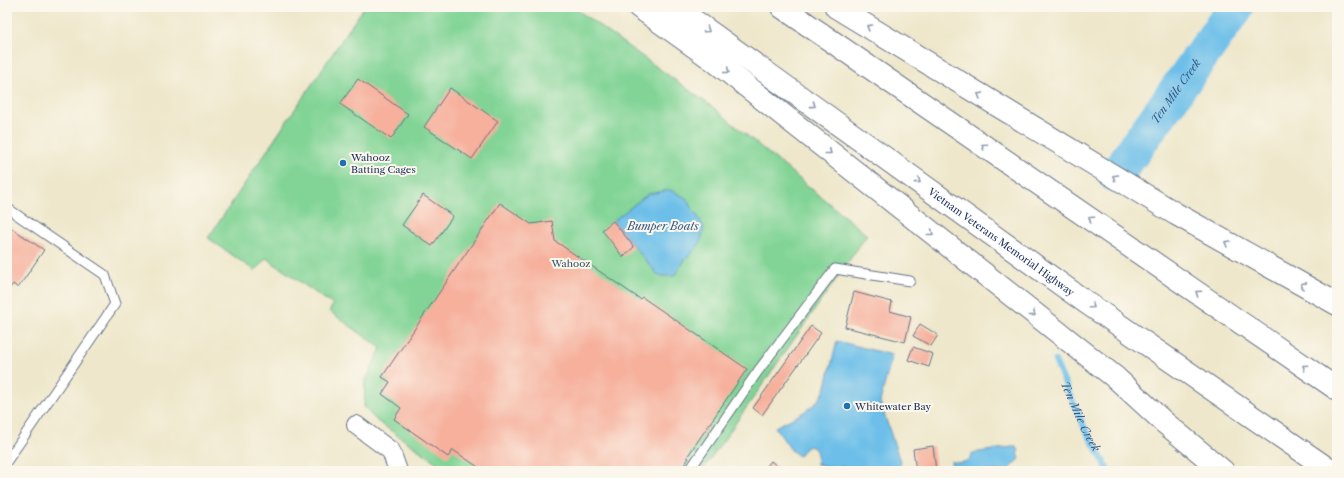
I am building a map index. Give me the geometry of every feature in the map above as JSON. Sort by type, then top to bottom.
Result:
[{"type":"highway","points":[[639,7],[716,62],[1116,378],[1165,423],[1223,471]]},
{"type":"highway","name":"Vietnam Veterans Memorial Highway","points":[[675,7],[1087,303],[1331,471]]},
{"type":"highway","points":[[782,7],[1337,389]]},
{"type":"highway","points":[[836,7],[1176,214],[1337,304]]},
{"type":"street","points":[[356,425],[391,451],[398,471]]},
{"type":"lane","points":[[7,208],[106,275],[115,304],[7,461]]},
{"type":"lane","points":[[689,471],[758,371],[835,269],[910,281]]},
{"type":"green space","name":"Wahooz","points":[[364,7],[573,7],[714,108],[867,235],[702,471],[464,471],[459,467],[443,467],[377,421],[364,407],[365,382],[381,348],[329,311],[333,305],[266,258],[255,271],[208,238]]},
{"type":"water","name":"Bumper Boats","points":[[670,190],[686,198],[704,227],[701,241],[695,250],[687,257],[674,276],[663,276],[657,274],[613,221],[648,194]]},
{"type":"water","name":"Whitewater Bay","points":[[837,341],[892,355],[880,402],[900,461],[900,471],[893,471],[882,467],[825,467],[817,464],[817,452],[812,447],[804,449],[799,456],[791,450],[775,427],[810,408],[821,397],[825,390]]},
{"type":"water","points":[[1016,447],[1019,450],[1017,454],[1020,458],[1007,471],[952,470],[951,461],[964,462],[970,459],[973,453]]},
{"type":"building","points":[[358,79],[408,114],[391,139],[340,104]]},
{"type":"building","points":[[450,88],[498,121],[472,159],[424,127]]},
{"type":"building","points":[[423,195],[453,216],[432,246],[402,225]]},
{"type":"building","points":[[500,203],[531,224],[552,221],[555,241],[640,299],[642,297],[747,369],[687,457],[689,458],[680,471],[484,471],[453,450],[448,457],[394,419],[401,408],[382,394],[390,382],[382,377]]},
{"type":"building","points":[[613,221],[634,247],[623,257],[602,230]]},
{"type":"building","points":[[7,225],[44,250],[18,288],[13,284],[7,292]]},
{"type":"building","points":[[854,292],[892,302],[890,311],[911,317],[905,342],[845,327]]},
{"type":"building","points":[[920,324],[938,335],[931,346],[913,336]]},
{"type":"building","points":[[811,326],[821,333],[762,415],[753,408]]},
{"type":"building","points":[[913,347],[933,354],[929,367],[908,360]]},
{"type":"building","points":[[933,446],[936,471],[916,471],[913,449]]},
{"type":"building","points":[[771,461],[780,469],[783,471],[763,471]]},
{"type":"waterway","name":"Ten Mile Creek","points":[[1116,175],[1236,7]]},
{"type":"waterway","name":"Ten Mile Creek","points":[[1055,361],[1085,429],[1109,471]]},
{"type":"place","name":"Wahooz Batting Cages","points":[[343,163]]},
{"type":"place","name":"Whitewater Bay","points":[[847,406]]}]
